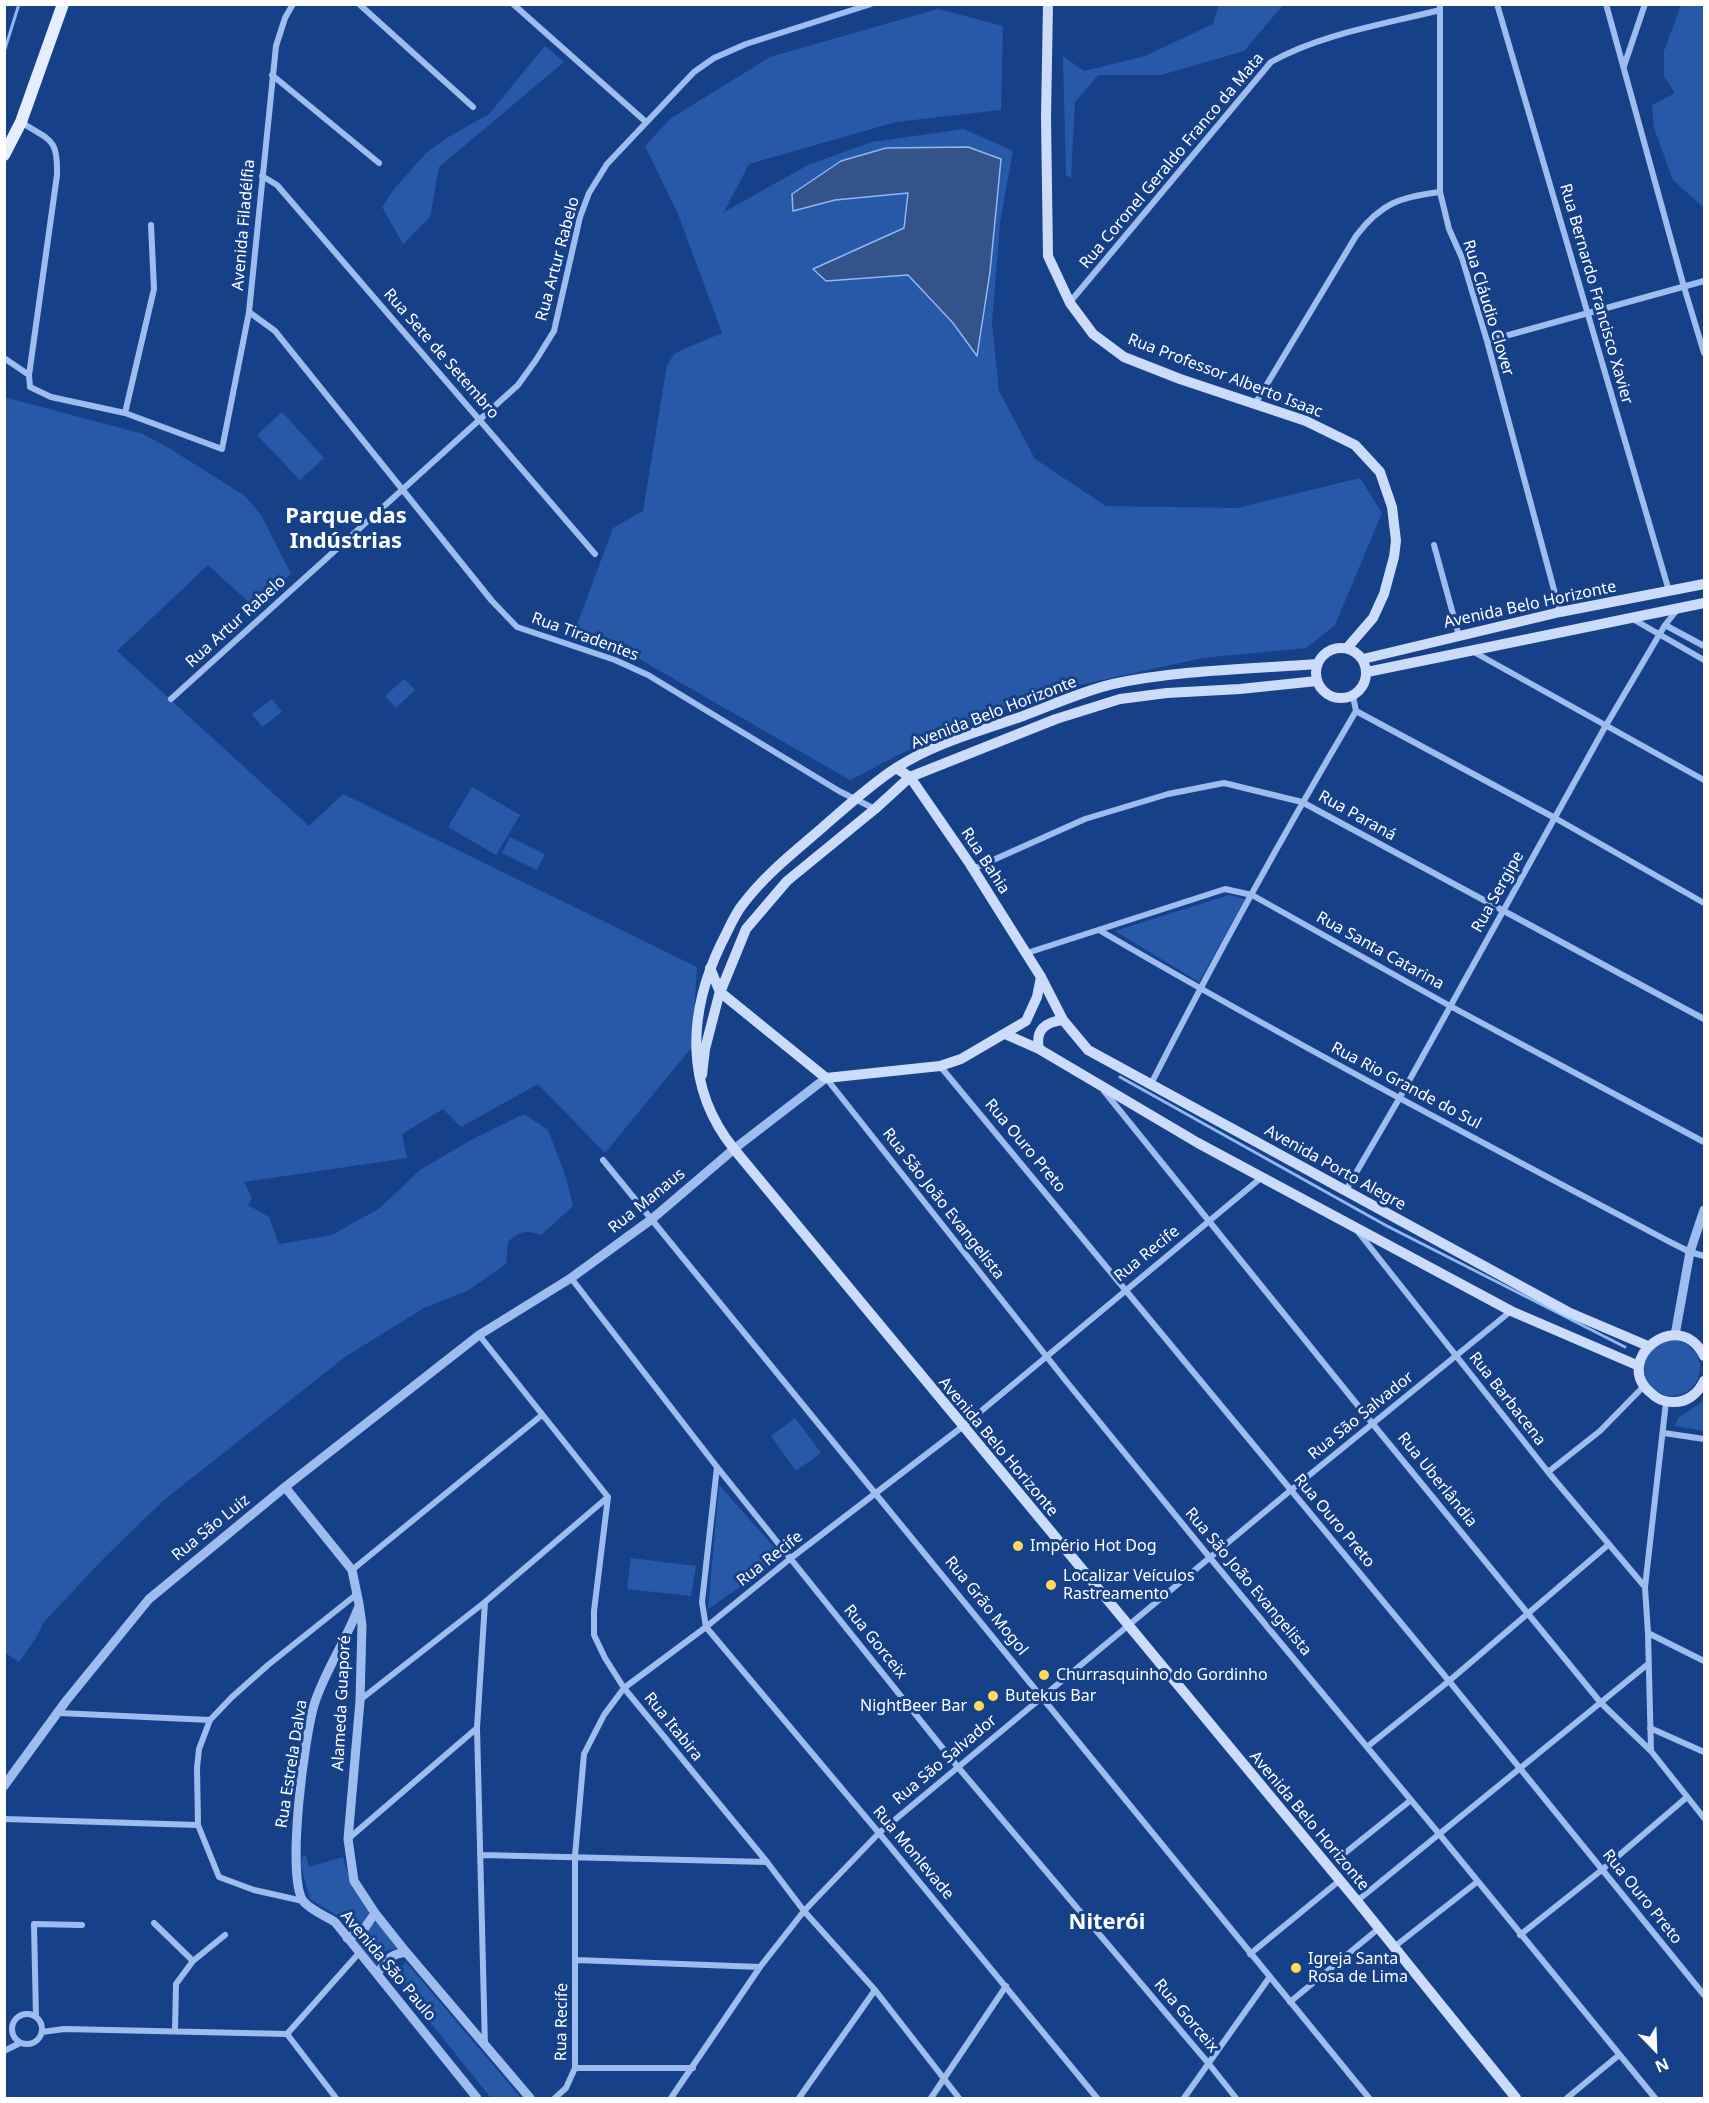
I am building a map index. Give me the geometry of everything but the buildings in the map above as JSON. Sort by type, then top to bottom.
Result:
[{"type":"main road","points":[[4,155],[21,122],[63,4]]},
{"type":"main road","name":"Rua Professor Alberto Isaac","points":[[1048,4],[1046,117],[1048,256],[1070,303],[1093,334],[1124,357],[1180,379],[1306,421],[1355,445],[1380,472],[1392,507],[1396,541],[1394,557],[1384,594],[1373,618],[1347,648]]},
{"type":"main road","name":"Avenida Belo Horizonte","points":[[1363,659],[1560,612],[1704,584]]},
{"type":"main road","name":"Avenida Belo Horizonte","points":[[1367,672],[1704,603]]},
{"type":"main road","points":[[1333,648],[1347,648],[1355,651],[1363,659],[1367,672],[1363,686],[1353,696],[1342,698],[1331,696],[1317,681],[1317,664],[1323,654],[1333,648]]},
{"type":"main road","name":"Avenida Belo Horizonte","points":[[1317,664],[1188,674],[1112,684],[930,750],[896,768],[856,798],[773,870],[742,905],[710,968],[701,994],[696,1028],[696,1060],[712,1116],[723,1136],[1357,1901],[1516,2098]]},
{"type":"main road","name":"Avenida Belo Horizonte","points":[[702,1084],[705,1049],[720,992],[746,929],[787,881],[876,809],[910,777],[1056,719],[1120,699],[1317,681]]},
{"type":"main road","name":"Rua Bahia","points":[[896,768],[910,777],[973,869],[1041,977]]},
{"type":"main road","points":[[710,968],[720,992],[826,1078],[940,1066],[961,1059],[1026,1021],[1037,997],[1041,977]]},
{"type":"main road","name":"Avenida Porto Alegre","points":[[1041,977],[1064,1020],[1088,1050],[1568,1312],[1648,1346]]},
{"type":"main road","points":[[1039,1049],[1041,1029],[1047,1023],[1064,1020]]},
{"type":"main road","points":[[1005,1034],[1039,1049],[1198,1143],[1511,1311],[1639,1366]]},
{"type":"main road","points":[[1704,1356],[1691,1340],[1675,1335],[1659,1338],[1648,1346],[1639,1366],[1644,1386],[1658,1399],[1666,1402],[1687,1400],[1701,1393],[1704,1381]]},
{"type":"street","name":"Avenida Filadélfia","points":[[125,413],[222,449],[249,312],[276,46],[285,18],[293,4]]},
{"type":"street","points":[[359,4],[473,107]]},
{"type":"street","points":[[513,4],[646,122]]},
{"type":"street","name":"Rua Artur Rabelo","points":[[171,699],[518,385],[554,331],[580,217],[590,193],[607,164],[694,72],[714,58],[746,44],[871,4]]},
{"type":"street","name":"Rua Bernardo Francisco Xavier","points":[[1497,4],[1669,591]]},
{"type":"street","points":[[1606,4],[1704,353]]},
{"type":"street","points":[[1623,67],[1645,4]]},
{"type":"street","name":"Rua Coronel Geraldo Franco da Mata","points":[[1070,303],[1271,62],[1292,50],[1315,42],[1440,7]]},
{"type":"street","name":"Rua Cláudio Clover","points":[[1440,7],[1440,192],[1449,229],[1461,258],[1486,341],[1560,612]]},
{"type":"street","points":[[272,75],[379,163]]},
{"type":"street","points":[[21,122],[52,142],[58,153],[57,175],[28,375],[30,387],[51,397],[125,413],[154,289],[151,225]]},
{"type":"street","name":"Rua Sete de Setembro","points":[[262,176],[277,185],[595,554]]},
{"type":"street","points":[[1255,404],[1356,236],[1370,218],[1390,204],[1408,196],[1440,192]]},
{"type":"street","points":[[1486,341],[1704,281]]},
{"type":"street","name":"Rua Tiradentes","points":[[249,312],[275,331],[401,490],[492,601],[517,627],[615,660],[648,675],[839,791],[876,809]]},
{"type":"street","points":[[4,358],[28,375]]},
{"type":"street","points":[[1434,545],[1459,636]]},
{"type":"street","name":"Rua Sergipe","points":[[1346,1190],[1399,1099],[1605,727],[1665,624],[1677,609]]},
{"type":"street","points":[[1631,617],[1704,660]]},
{"type":"street","points":[[1665,624],[1704,646]]},
{"type":"street","points":[[1472,651],[1704,780]]},
{"type":"street","points":[[1151,1084],[1200,988],[1302,802],[1356,711],[1353,696]]},
{"type":"street","points":[[1356,711],[1555,818],[1704,903]]},
{"type":"street","name":"Rua Paraná","points":[[973,869],[1085,819],[1167,795],[1224,783],[1302,802],[1704,1019]]},
{"type":"street","name":"Rua Santa Catarina","points":[[1027,953],[1226,889],[1252,895],[1450,1006],[1704,1142]]},
{"type":"street","name":"Rua Rio Grande do Sul","points":[[1099,930],[1399,1099],[1690,1252],[1704,1256]]},
{"type":"street","name":"Rua Ouro Preto","points":[[940,1066],[1521,1768],[1704,1995]]},
{"type":"street","name":"Rua Manaus","points":[[479,1335],[572,1278],[652,1220],[734,1149],[826,1078]]},
{"type":"street","name":"Rua São João Evangelista","points":[[826,1078],[1210,1559],[1655,2098]]},
{"type":"street","name":"Rua Uberlândia","points":[[1101,1086],[1372,1424],[1601,1703],[1651,1751],[1704,1818]]},
{"type":"street","name":"Rua Grão Mogol","points":[[603,1160],[1369,2098]]},
{"type":"street","name":"Rua Recife","points":[[555,2098],[566,2088],[575,2068],[575,1856],[584,1754],[604,1715],[624,1688],[706,1627],[791,1558],[962,1427],[1262,1177]]},
{"type":"street","points":[[1675,1335],[1690,1252],[1704,1210]]},
{"type":"street","name":"Rua Barbacena","points":[[1352,1224],[1548,1472],[1645,1587]]},
{"type":"street","name":"Rua Gorceix","points":[[572,1278],[717,1467],[957,1766],[1236,2098]]},
{"type":"street","name":"Rua São Salvador","points":[[671,2098],[760,1967],[804,1911],[879,1833],[1291,1490],[1511,1311]]},
{"type":"street","points":[[360,1701],[485,1602],[608,1497],[479,1335]]},
{"type":"street","name":"Rua São Luiz","points":[[4,1786],[104,1652],[149,1599],[285,1487],[479,1335]]},
{"type":"street","points":[[1548,1472],[1600,1431],[1644,1386]]},
{"type":"street","points":[[1651,1751],[1645,1587],[1666,1402]]},
{"type":"street","points":[[285,1487],[351,1570],[542,1415]]},
{"type":"street","points":[[1664,1433],[1704,1439]]},
{"type":"street","points":[[706,1627],[702,1602],[717,1467]]},
{"type":"street","name":"Rua Itabira","points":[[608,1497],[594,1611],[594,1635],[605,1658],[624,1688],[767,1862],[804,1911],[875,1990],[959,2098]]},
{"type":"street","points":[[1367,1747],[1449,1681],[1608,1545]]},
{"type":"street","name":"Alameda Guaporé","points":[[348,1839],[360,1701],[362,1624],[351,1570]]},
{"type":"street","points":[[4,1819],[198,1825],[197,1768],[200,1749],[210,1720],[268,1665],[358,1599]]},
{"type":"street","name":"Rua Estrela Dalva","points":[[303,1901],[295,1877],[295,1837],[314,1704],[331,1664],[350,1629],[358,1599]]},
{"type":"street","points":[[485,1602],[477,1728],[482,1855],[485,2046]]},
{"type":"street","name":"Rua Monlevade","points":[[706,1627],[1097,2098]]},
{"type":"street","points":[[1648,1633],[1704,1661]]},
{"type":"street","points":[[1357,1901],[1648,1664]]},
{"type":"street","points":[[58,1713],[210,1720]]},
{"type":"street","points":[[348,1839],[477,1728]]},
{"type":"street","points":[[1650,1728],[1704,1752]]},
{"type":"street","points":[[1520,1935],[1603,1869],[1687,1797]]},
{"type":"street","points":[[1345,1853],[1411,1800]]},
{"type":"street","name":"Avenida São Paulo","points":[[198,1825],[219,1877],[254,1890],[303,1901],[334,1922],[477,2098]]},
{"type":"street","name":"Avenida São Paulo","points":[[348,1839],[354,1881],[375,1913],[530,2098]]},
{"type":"street","points":[[482,1855],[767,1862]]},
{"type":"street","points":[[1250,1954],[1339,1881]]},
{"type":"street","points":[[1393,1948],[1478,1882]]},
{"type":"street","points":[[347,1938],[363,1932],[375,1913]]},
{"type":"street","points":[[154,1923],[193,1961]]},
{"type":"street","points":[[4,2051],[20,2043],[33,2043],[42,2032],[42,2026],[36,2017],[34,1924],[82,1925]]},
{"type":"street","points":[[1290,2002],[1378,1929]]},
{"type":"street","points":[[175,2031],[176,1984],[193,1961],[225,1935]]},
{"type":"street","points":[[377,1973],[386,1959],[406,1952]]},
{"type":"street","points":[[42,2032],[64,2029],[287,2034],[359,1953]]},
{"type":"street","points":[[576,1960],[760,1967]]},
{"type":"street","points":[[1184,2098],[1269,1978]]},
{"type":"street","points":[[931,2098],[1006,1986]]},
{"type":"street","points":[[799,2098],[875,1990]]},
{"type":"street","points":[[20,2043],[12,2035],[14,2021],[27,2014],[36,2017]]},
{"type":"street","points":[[287,2034],[336,2098]]},
{"type":"street","points":[[1567,2098],[1619,2055]]},
{"type":"street","points":[[575,2068],[693,2068]]},
{"type":"shaded area","points":[[1219,4],[1283,5],[1244,51],[1161,75],[1098,75],[1075,102],[1071,178],[1066,175],[1063,56],[1084,71],[1145,56],[1213,24]]},
{"type":"shaded area","points":[[1681,5],[1704,5],[1704,208],[1673,180],[1654,128],[1652,105],[1675,93],[1664,76],[1664,51]]},
{"type":"shaded area","points":[[938,9],[1003,26],[1001,110],[896,122],[749,164],[724,212],[808,165],[872,142],[964,129],[1013,151],[1000,222],[992,324],[999,391],[1035,459],[1106,506],[1237,508],[1360,478],[1382,513],[1335,625],[1306,648],[1202,658],[1066,688],[945,731],[850,780],[608,641],[574,633],[613,528],[643,511],[667,365],[675,353],[722,333],[678,214],[645,146],[670,119],[770,57]]},
{"type":"shaded area","points":[[545,46],[564,62],[439,167],[430,217],[403,244],[382,207],[395,188],[426,153],[450,136],[489,114]]},
{"type":"shaded area","points":[[968,147],[1001,159],[990,272],[977,356],[953,323],[908,275],[826,281],[813,269],[904,228],[908,193],[835,200],[793,211],[792,194],[841,161],[886,148]]},
{"type":"shaded area","points":[[4,397],[143,434],[245,496],[261,515],[291,574],[253,606],[208,565],[117,651],[309,826],[343,794],[697,967],[692,1047],[605,1153],[538,1084],[461,1127],[443,1109],[402,1134],[407,1158],[244,1182],[252,1198],[248,1205],[269,1217],[279,1244],[332,1235],[380,1208],[420,1170],[469,1141],[524,1114],[548,1130],[566,1177],[573,1206],[541,1235],[523,1232],[512,1238],[508,1242],[506,1264],[467,1291],[424,1308],[345,1357],[164,1500],[103,1559],[44,1622],[19,1662],[4,1652]]},
{"type":"shaded area","points":[[282,412],[324,458],[300,480],[257,435]]},
{"type":"shaded area","points":[[404,679],[415,690],[396,708],[385,696]]},
{"type":"shaded area","points":[[272,699],[282,712],[262,727],[252,714]]},
{"type":"shaded area","points":[[472,787],[520,815],[496,855],[448,827]]},
{"type":"shaded area","points":[[510,837],[545,854],[537,870],[502,853]]},
{"type":"shaded area","points":[[1229,895],[1245,899],[1199,982],[1115,931]]},
{"type":"shaded area","points":[[1672,1340],[1683,1342],[1692,1348],[1698,1357],[1700,1368],[1698,1379],[1692,1388],[1683,1394],[1672,1396],[1661,1394],[1652,1388],[1646,1379],[1644,1368],[1646,1357],[1652,1348],[1661,1342]]},
{"type":"shaded area","points":[[1703,1401],[1704,1431],[1675,1426],[1678,1418]]},
{"type":"shaded area","points":[[795,1418],[821,1453],[796,1471],[771,1436]]},
{"type":"shaded area","points":[[719,1485],[783,1557],[708,1609]]},
{"type":"shaded area","points":[[631,1558],[696,1566],[691,1596],[627,1589]]},
{"type":"shaded area","points":[[306,1855],[309,1867],[343,1857],[354,1885],[370,1910],[363,1925],[354,1929],[348,1927],[344,1920],[310,1899],[301,1866],[302,1857]]},
{"type":"shaded area","points":[[377,1920],[400,1948],[385,1951],[376,1967],[356,1941]]},
{"type":"shaded area","points":[[406,1962],[521,2098],[491,2098],[393,1976]]},
{"type":"waterway","points":[[4,52],[19,4]]},
{"type":"waterway","points":[[1120,1077],[1387,1226],[1625,1347]]},
{"type":"place","name":"Império Hot Dog","points":[[1018,1546]]},
{"type":"place","name":"Localizar Veículos Rastreamento","points":[[1051,1585]]},
{"type":"place","name":"Churrasquinho do Gordinho","points":[[1044,1675]]},
{"type":"place","name":"Butekus Bar","points":[[993,1696]]},
{"type":"place","name":"NightBeer Bar","points":[[979,1706]]},
{"type":"place","name":"Igreja Santa Rosa de Lima","points":[[1296,1968]]},
{"type":"district","name":"Parque das Indústrias","points":[[346,530]]},
{"type":"district","name":"Niterói","points":[[1107,1923]]}]
